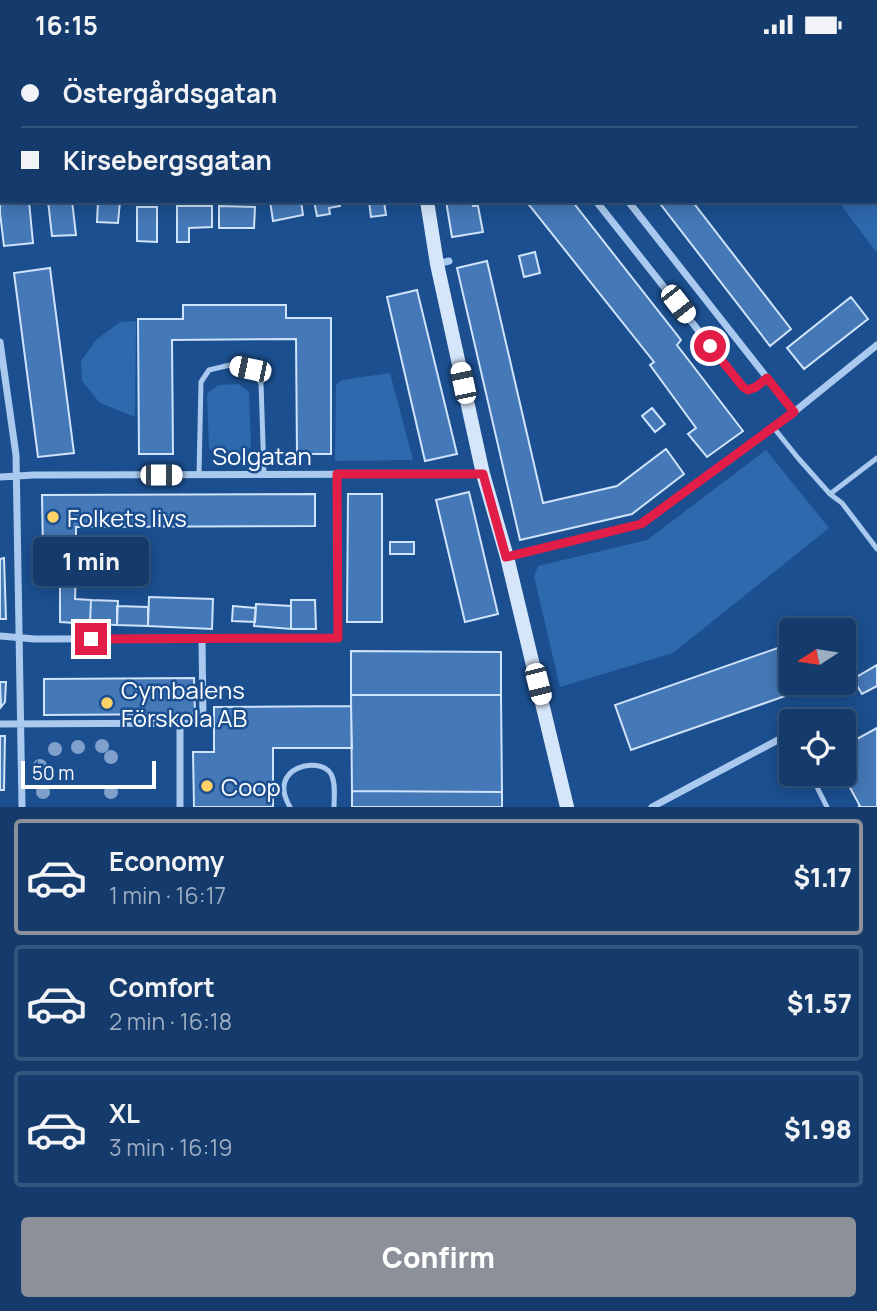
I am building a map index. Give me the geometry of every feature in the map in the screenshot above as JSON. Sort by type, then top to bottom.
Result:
[{"type":"street","points":[[428,203],[443,262],[483,474],[567,807]]},
{"type":"street","points":[[598,203],[743,387],[748,390],[767,378]]},
{"type":"street","points":[[630,203],[794,412]]},
{"type":"street","points":[[0,342],[16,455],[22,807]]},
{"type":"street","points":[[506,557],[641,524],[794,412],[877,345]]},
{"type":"street","points":[[0,636],[35,639],[338,638],[337,474]]},
{"type":"street","name":"Solgatan","points":[[0,477],[483,474]]},
{"type":"street","points":[[0,724],[203,723],[202,638]]},
{"type":"street","points":[[180,723],[180,807]]},
{"type":"street","points":[[652,807],[779,741]]},
{"type":"lane","points":[[199,475],[201,382],[209,370],[230,365],[250,369],[261,383],[264,474]]},
{"type":"lane","points":[[773,427],[797,458],[830,494],[842,503],[877,549]]},
{"type":"lane","points":[[830,494],[877,458]]},
{"type":"lane","points":[[290,807],[283,789],[285,777],[293,769],[316,766],[326,769],[331,775],[334,807]]},
{"type":"lane","points":[[816,786],[827,807]]},
{"type":"shaded area","points":[[840,203],[877,203],[877,253]]},
{"type":"shaded area","points":[[136,321],[135,417],[100,403],[82,381],[81,361],[96,340],[120,322]]},
{"type":"shaded area","points":[[390,373],[413,460],[335,461],[336,385],[342,380]]},
{"type":"shaded area","points":[[238,384],[249,392],[251,446],[243,457],[217,457],[209,448],[207,394],[218,385]]},
{"type":"shaded area","points":[[766,450],[829,528],[673,653],[560,687],[534,576],[538,566],[647,540]]},
{"type":"building","points":[[0,203],[29,203],[33,243],[4,246]]},
{"type":"building","points":[[48,203],[72,203],[76,235],[52,236]]},
{"type":"building","points":[[98,203],[120,203],[118,223],[97,222]]},
{"type":"building","points":[[270,203],[301,203],[303,215],[273,221]]},
{"type":"building","points":[[314,203],[339,203],[340,206],[329,208],[330,214],[317,216]]},
{"type":"building","points":[[369,203],[384,203],[386,215],[371,217]]},
{"type":"building","points":[[446,203],[472,203],[473,206],[478,206],[483,232],[452,237]]},
{"type":"building","points":[[528,203],[574,203],[681,340],[677,345],[743,431],[707,457],[688,434],[696,428],[650,365],[654,362]]},
{"type":"building","points":[[660,203],[694,203],[791,329],[770,346]]},
{"type":"building","points":[[177,206],[212,206],[212,227],[189,228],[189,242],[177,242]]},
{"type":"building","points":[[219,206],[255,207],[254,228],[219,228]]},
{"type":"building","points":[[137,207],[157,207],[157,242],[137,241]]},
{"type":"building","points":[[535,252],[540,273],[524,277],[519,256]]},
{"type":"building","points":[[487,261],[543,503],[617,486],[666,449],[684,474],[632,514],[520,540],[457,268]]},
{"type":"building","points":[[50,268],[74,453],[38,457],[14,273]]},
{"type":"building","points":[[417,290],[457,454],[425,461],[387,297]]},
{"type":"building","points":[[851,297],[868,319],[804,369],[787,348]]},
{"type":"building","points":[[183,305],[286,305],[286,318],[331,318],[331,454],[297,454],[296,339],[172,340],[173,454],[139,454],[138,319],[183,319]]},
{"type":"building","points":[[652,408],[665,424],[655,432],[642,416]]},
{"type":"building","points":[[469,492],[498,614],[465,622],[436,500]]},
{"type":"building","points":[[315,494],[315,526],[76,527],[76,555],[43,555],[42,495]]},
{"type":"building","points":[[348,494],[382,494],[382,622],[347,622]]},
{"type":"building","points":[[390,542],[414,542],[414,554],[390,554]]},
{"type":"building","points":[[4,558],[6,619],[0,619],[0,559]]},
{"type":"building","points":[[60,574],[76,574],[75,599],[91,600],[90,624],[60,622]]},
{"type":"building","points":[[149,597],[213,599],[212,629],[148,626]]},
{"type":"building","points":[[91,600],[118,601],[117,625],[90,624]]},
{"type":"building","points":[[291,600],[315,600],[316,629],[291,629]]},
{"type":"building","points":[[256,604],[291,606],[291,629],[254,626]]},
{"type":"building","points":[[117,606],[148,607],[148,626],[117,625]]},
{"type":"building","points":[[233,606],[256,608],[255,622],[232,621]]},
{"type":"building","points":[[779,648],[779,695],[788,695],[631,750],[615,705]]},
{"type":"building","points":[[351,651],[501,652],[501,695],[351,695]]},
{"type":"building","points":[[877,665],[877,686],[862,694],[856,684],[856,677]]},
{"type":"building","points":[[194,678],[195,714],[44,715],[44,679]]},
{"type":"building","points":[[0,682],[6,682],[5,702],[1,707]]},
{"type":"building","points":[[351,695],[501,695],[502,792],[352,791]]},
{"type":"building","points":[[351,706],[352,748],[273,748],[273,807],[194,807],[193,752],[214,752],[214,707]]},
{"type":"building","points":[[877,728],[877,807],[858,807],[860,806],[849,786],[856,786],[856,739]]},
{"type":"building","points":[[0,736],[5,736],[4,790],[0,790]]},
{"type":"building","points":[[352,791],[502,792],[502,807],[352,807]]},
{"type":"place","name":"Folkets livs","points":[[53,517]]},
{"type":"place","name":"Cymbalens Förskola AB","points":[[107,703]]},
{"type":"place","name":"Coop","points":[[207,786]]},
{"type":"route","points":[[91,639],[338,638],[337,474],[483,474],[506,557],[641,524],[794,412],[767,378],[748,390],[743,387],[710,346]]}]
